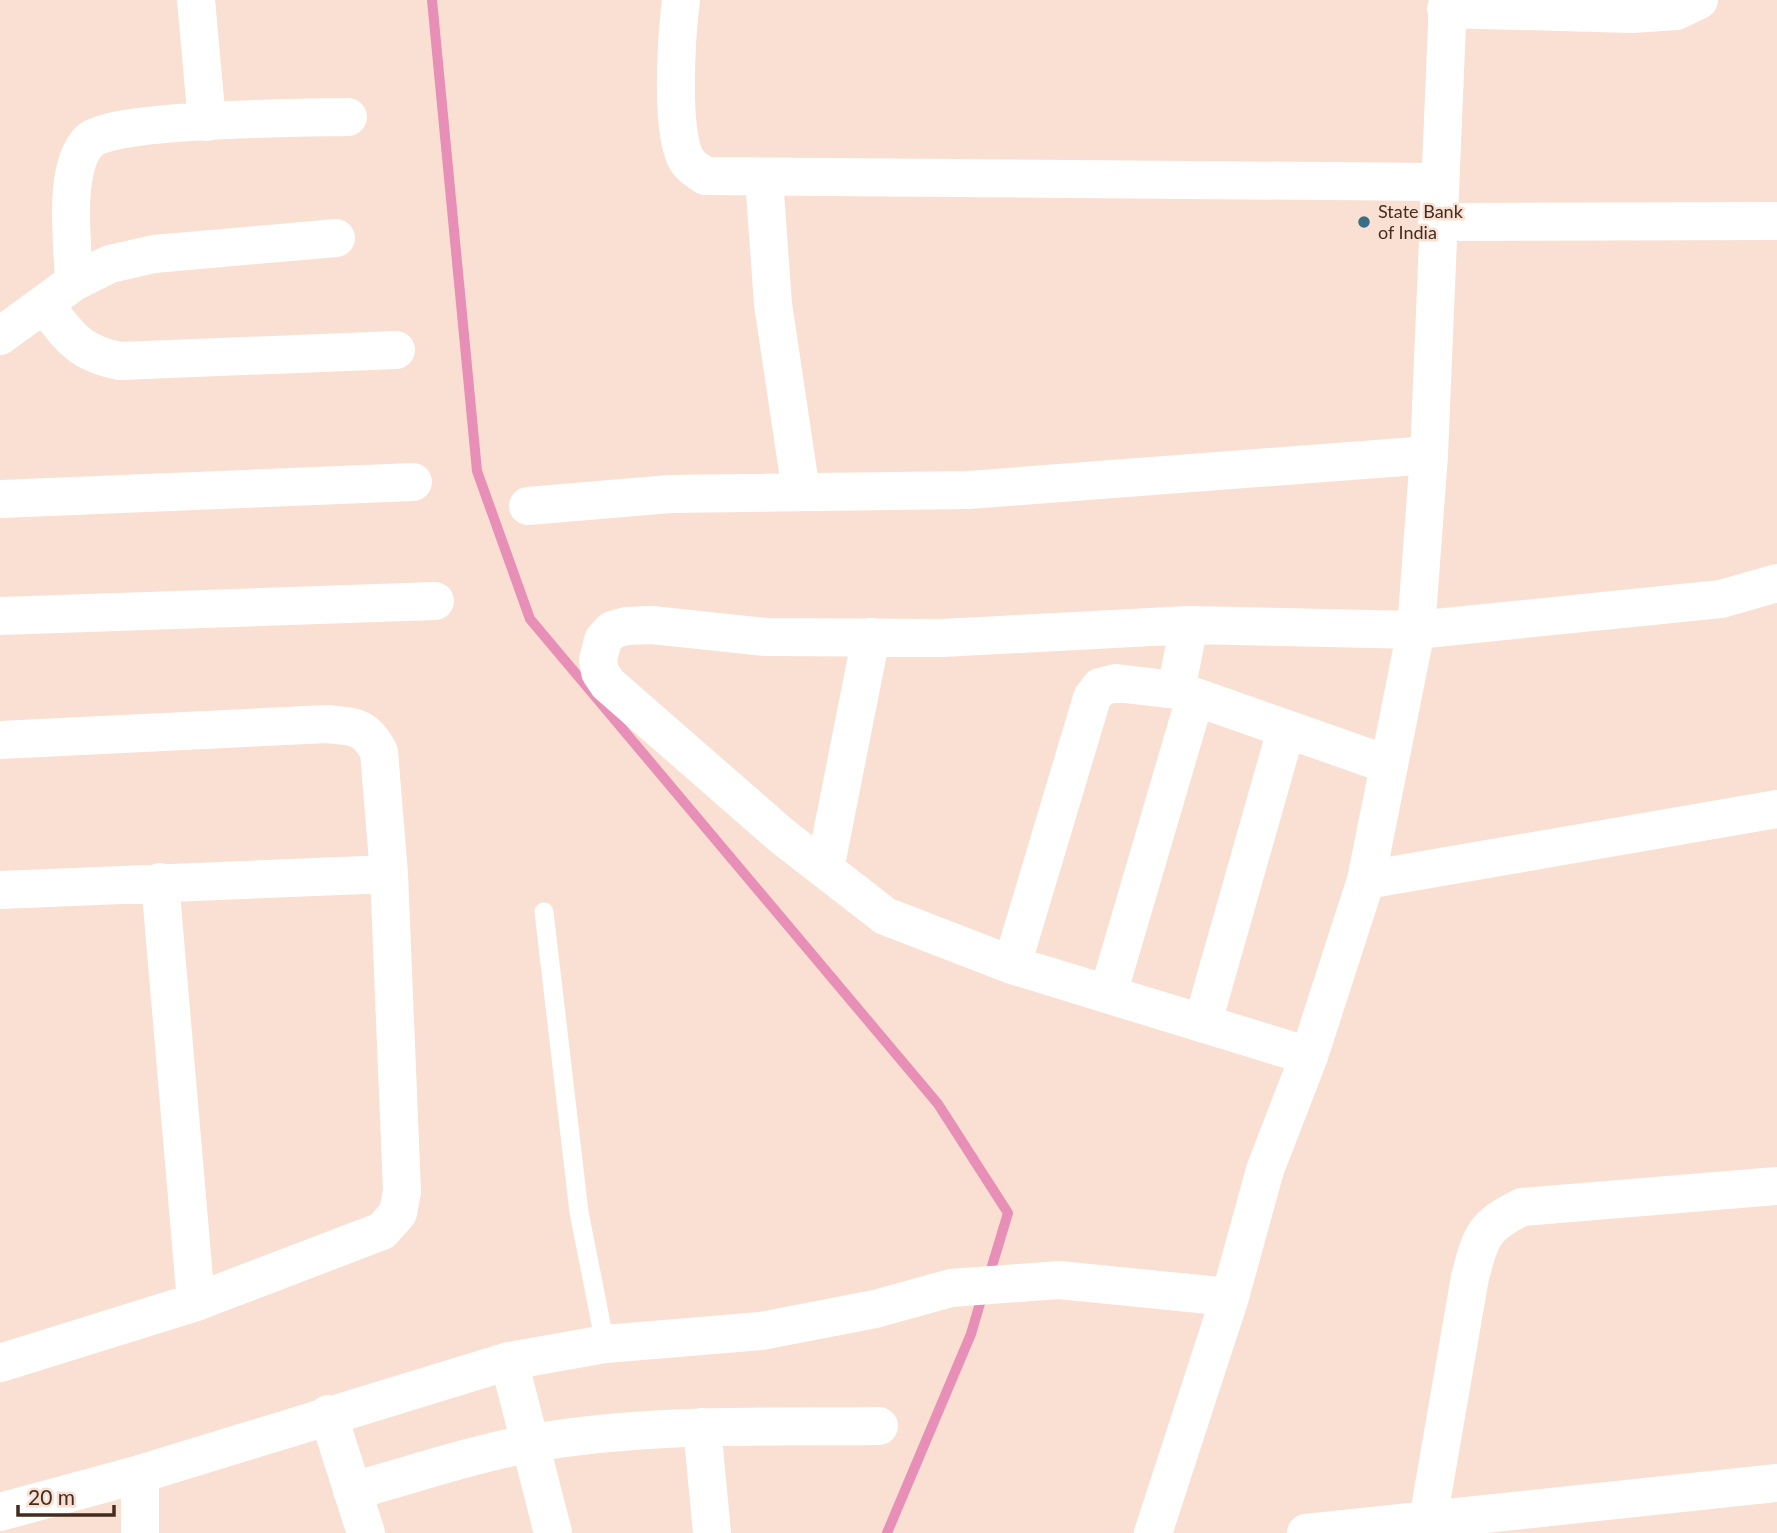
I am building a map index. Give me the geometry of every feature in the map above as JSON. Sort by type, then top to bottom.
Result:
[{"type":"street","points":[[196,0],[207,122]]},
{"type":"street","points":[[681,0],[676,50],[679,142],[687,162],[705,176],[764,179],[1439,182]]},
{"type":"street","points":[[1153,1533],[1230,1297],[1265,1170],[1309,1056],[1366,880],[1416,631],[1429,455],[1447,4],[1632,13],[1676,11],[1699,0]]},
{"type":"street","points":[[74,282],[71,202],[79,157],[90,140],[111,131],[207,122],[348,117]]},
{"type":"street","points":[[764,179],[773,304],[801,492]]},
{"type":"street","points":[[1437,222],[1777,220]]},
{"type":"street","points":[[0,336],[74,282],[110,264],[154,254],[335,238]]},
{"type":"street","points":[[44,304],[76,345],[97,356],[120,361],[396,350]]},
{"type":"street","points":[[528,506],[670,494],[968,489],[1429,455]]},
{"type":"street","points":[[0,499],[413,482]]},
{"type":"street","points":[[1309,1056],[1012,965],[885,916],[825,869],[608,684],[600,672],[598,660],[603,640],[612,630],[626,626],[652,625],[766,637],[942,638],[1189,625],[1416,631],[1721,599],[1777,583]]},
{"type":"street","points":[[0,616],[435,601]]},
{"type":"street","points":[[1108,994],[1186,694],[1189,625]]},
{"type":"street","points":[[825,869],[871,637]]},
{"type":"street","points":[[1012,965],[1092,698],[1100,687],[1116,683],[1186,694],[1389,765]]},
{"type":"street","points":[[0,740],[327,724],[357,727],[370,735],[379,752],[389,874],[402,1191],[398,1213],[382,1231],[196,1302],[0,1363]]},
{"type":"street","points":[[1203,1022],[1286,730]]},
{"type":"street","points":[[1366,880],[1777,809]]},
{"type":"street","points":[[0,890],[389,874]]},
{"type":"street","points":[[160,882],[196,1302]]},
{"type":"street","points":[[1428,1520],[1470,1277],[1479,1245],[1495,1220],[1522,1207],[1777,1186]]},
{"type":"street","points":[[0,1512],[140,1474],[328,1414],[509,1361],[605,1344],[761,1331],[875,1309],[951,1288],[1059,1280],[1230,1297]]},
{"type":"street","points":[[509,1361],[553,1533]]},
{"type":"street","points":[[328,1414],[366,1533]]},
{"type":"street","points":[[352,1491],[531,1443],[702,1427],[879,1426]]},
{"type":"street","points":[[702,1427],[712,1533]]},
{"type":"street","points":[[140,1474],[140,1533]]},
{"type":"street","points":[[1306,1533],[1777,1483]]},
{"type":"lane","points":[[544,912],[579,1212],[605,1344]]},
{"type":"waterway","points":[[432,0],[477,471],[530,619],[938,1104],[1008,1213],[989,1276]]},
{"type":"waterway","points":[[887,1533],[971,1334],[983,1293]]},
{"type":"place","name":"State Bank of India","points":[[1364,222]]}]
